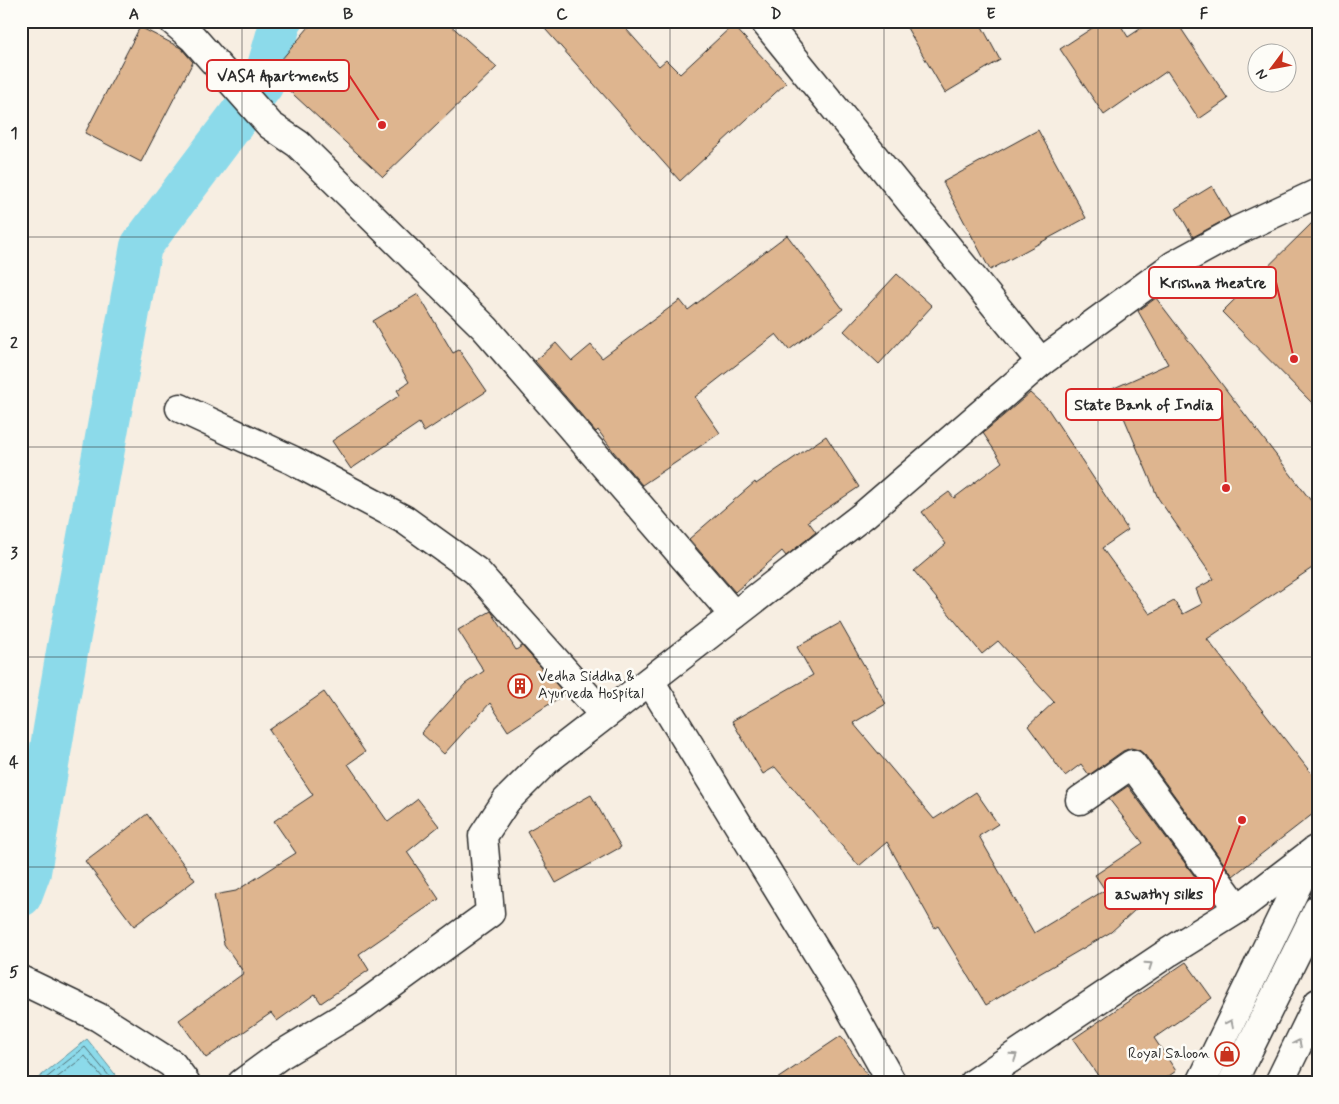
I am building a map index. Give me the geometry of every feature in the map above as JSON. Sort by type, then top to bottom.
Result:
[{"type":"main road","points":[[764,21],[1041,362]]},
{"type":"main road","points":[[183,30],[270,125],[298,144],[486,328],[734,615]]},
{"type":"main road","points":[[242,1083],[279,1056],[362,1006],[490,913],[483,836],[506,801],[547,760],[865,514],[1041,362],[1174,265],[1236,231],[1318,193]]},
{"type":"main road","points":[[180,408],[292,460],[405,520],[476,571],[604,716]]},
{"type":"main road","points":[[650,681],[840,990],[892,1083]]},
{"type":"main road","points":[[1080,800],[1132,764],[1238,909]]},
{"type":"main road","points":[[974,1083],[1169,952],[1238,909],[1316,847]]},
{"type":"main road","points":[[1201,1083],[1316,847]]},
{"type":"main road","points":[[1232,1083],[1318,908]]},
{"type":"main road","points":[[21,980],[106,1022],[172,1064],[186,1083]]},
{"type":"main road","points":[[1279,1083],[1318,1003]]},
{"type":"water","points":[[87,1039],[122,1083],[32,1083]]},
{"type":"building","points":[[314,21],[446,21],[497,67],[383,177],[270,73]]},
{"type":"building","points":[[538,21],[619,21],[659,66],[666,60],[680,74],[733,25],[786,83],[680,181]]},
{"type":"building","points":[[903,21],[979,21],[1000,60],[945,93]]},
{"type":"building","points":[[1103,21],[1118,21],[1128,37],[1152,21],[1176,21],[1228,99],[1199,119],[1167,71],[1104,115],[1060,49]]},
{"type":"building","points":[[140,27],[181,48],[193,62],[141,162],[85,133]]},
{"type":"building","points":[[1038,130],[1086,218],[990,270],[943,182]]},
{"type":"building","points":[[1212,186],[1230,217],[1193,237],[1176,208]]},
{"type":"building","points":[[1318,217],[1318,409],[1222,312]]},
{"type":"building","points":[[787,235],[843,309],[789,350],[776,334],[695,397],[720,433],[642,485],[598,430],[596,432],[535,361],[556,343],[572,361],[591,345],[602,358],[680,300],[688,310]]},
{"type":"building","points":[[897,274],[932,306],[879,364],[844,331]]},
{"type":"building","points":[[418,294],[453,353],[459,350],[487,391],[424,432],[419,423],[351,469],[332,441],[400,395],[397,390],[409,382],[373,321]]},
{"type":"building","points":[[1156,298],[1318,510],[1318,564],[1207,639],[1318,782],[1318,810],[1233,876],[1145,755],[1139,750],[1131,748],[1123,751],[1089,775],[1081,764],[1065,776],[1028,726],[1054,702],[998,641],[982,654],[914,571],[946,544],[922,512],[949,492],[954,498],[1002,462],[983,433],[1030,393],[1048,409],[1128,530],[1102,548],[1150,614],[1174,601],[1183,614],[1202,604],[1196,589],[1214,579],[1158,498],[1112,389],[1168,364],[1138,311]]},
{"type":"building","points":[[826,436],[859,487],[808,521],[816,532],[786,556],[782,551],[735,592],[689,539],[755,482],[756,484]]},
{"type":"building","points":[[491,611],[516,650],[522,646],[565,694],[508,731],[490,703],[444,754],[421,733],[465,684],[484,671],[458,630]]},
{"type":"building","points":[[840,623],[886,704],[853,723],[934,819],[976,792],[998,824],[979,836],[1034,933],[1105,890],[1095,875],[1143,843],[1109,799],[1128,786],[1196,878],[1166,903],[1159,888],[1111,932],[986,1005],[938,926],[935,928],[887,842],[859,866],[775,767],[763,774],[732,721],[813,675],[797,647]]},
{"type":"building","points":[[324,692],[365,752],[348,764],[388,822],[418,799],[439,826],[407,852],[439,899],[359,954],[369,970],[321,1003],[315,994],[277,1021],[271,1013],[206,1058],[179,1020],[244,973],[224,944],[214,895],[236,891],[296,853],[274,821],[313,795],[269,730]]},
{"type":"building","points":[[591,795],[621,847],[556,883],[527,831]]},
{"type":"building","points":[[147,814],[195,880],[134,926],[85,861]]},
{"type":"building","points":[[1186,962],[1212,998],[1154,1038],[1176,1071],[1159,1083],[1103,1083],[1073,1039]]},
{"type":"building","points":[[841,1036],[872,1083],[771,1083]]},
{"type":"waterway","points":[[21,896],[30,872],[67,652],[141,246],[263,84],[281,21]]},
{"type":"place","name":"VASA Apartments","points":[[382,125]]},
{"type":"place","name":"Krishna theatre","points":[[1294,359]]},
{"type":"place","name":"State Bank of India","points":[[1226,488]]},
{"type":"place","name":"Vedha Siddha & Ayurveda Hospital","points":[[520,686]]},
{"type":"place","name":"aswathy silks","points":[[1242,820]]},
{"type":"place","name":"Royal Saloon","points":[[1227,1054]]}]
